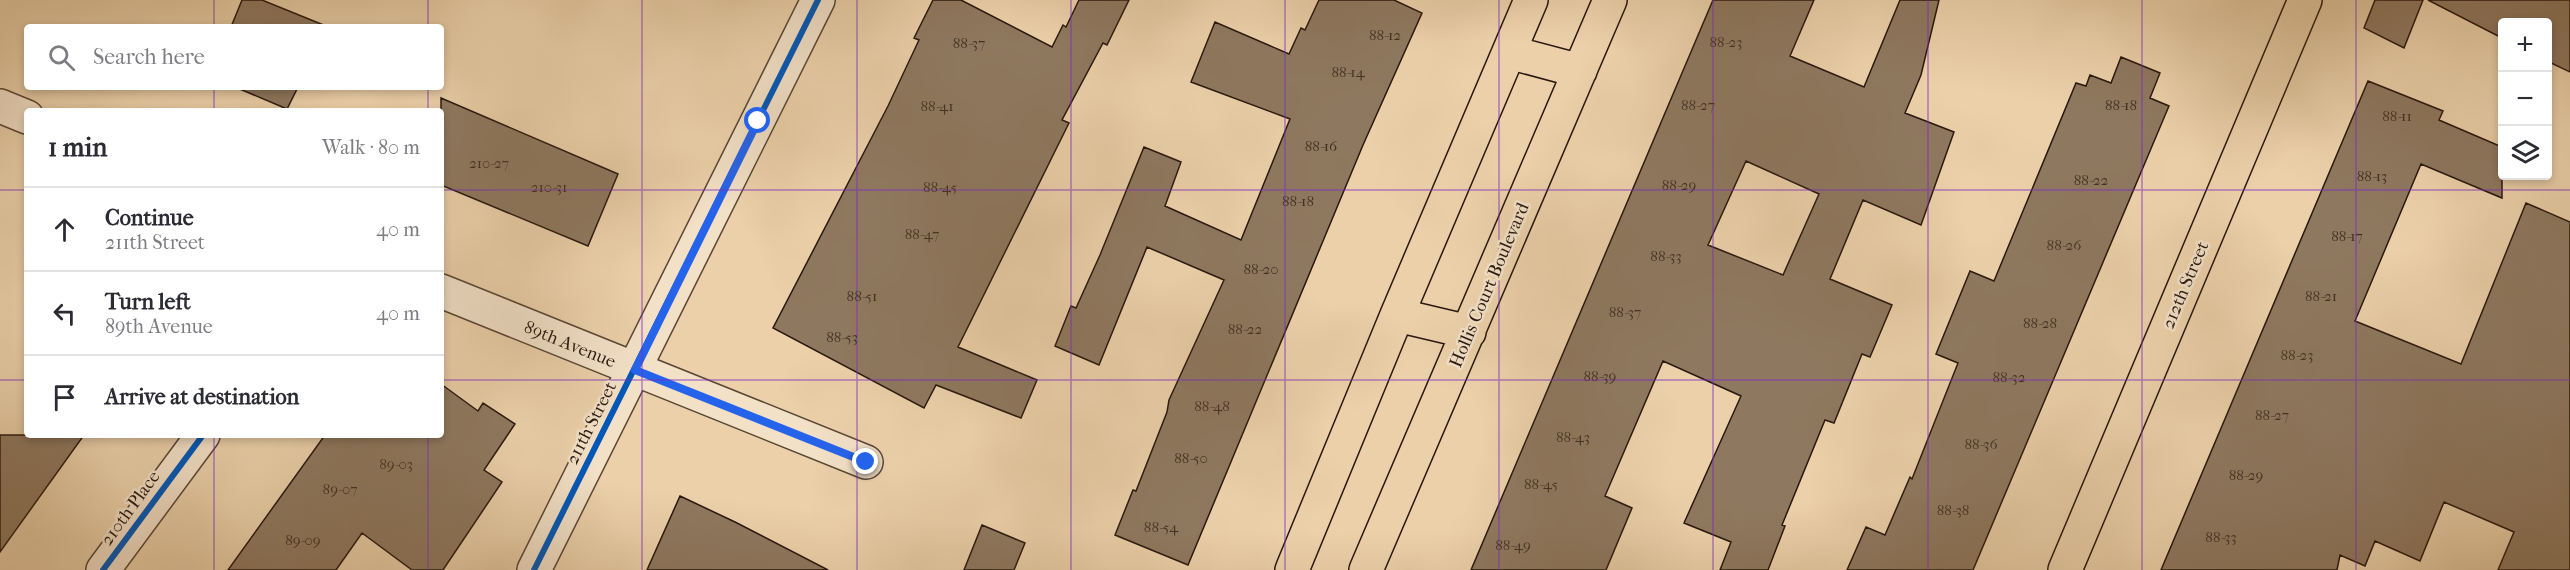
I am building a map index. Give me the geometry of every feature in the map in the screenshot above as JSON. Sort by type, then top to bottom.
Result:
[{"type":"main road","points":[[1292,570],[1531,0]]},
{"type":"main road","name":"Hollis Court Boulevard","points":[[1366,570],[1610,0]]},
{"type":"main road","name":"212th Street","points":[[2065,570],[2305,0]]},
{"type":"main road","points":[[1509,52],[1580,71]]},
{"type":"main road","points":[[1397,315],[1469,332]]},
{"type":"street","name":"211th Street","points":[[534,570],[818,0]]},
{"type":"street","points":[[0,106],[24,116]]},
{"type":"street","name":"89th Avenue","points":[[444,292],[866,462]]},
{"type":"street","name":"210th Place","points":[[103,570],[201,438]]},
{"type":"building","points":[[242,0],[262,0],[321,24],[232,24]]},
{"type":"building","points":[[933,0],[961,0],[1052,47],[1063,25],[1066,27],[1079,0],[1129,0],[1107,45],[1103,43],[1062,120],[1069,123],[958,347],[1037,380],[1021,418],[936,385],[924,408],[773,328],[888,106],[919,40],[914,38]]},
{"type":"building","points":[[1319,0],[1394,0],[1422,13],[1363,145],[1188,565],[1115,535],[1133,490],[1136,491],[1167,412],[1169,400],[1224,280],[1147,247],[1099,365],[1055,346],[1071,306],[1076,308],[1100,255],[1144,147],[1181,162],[1165,206],[1241,240],[1290,119],[1191,82],[1215,22],[1289,54],[1301,28],[1305,30]]},
{"type":"building","points":[[1713,0],[1814,0],[1790,56],[1864,87],[1900,0],[1939,0],[1921,75],[1905,113],[1954,132],[1921,225],[1863,200],[1830,279],[1892,305],[1870,357],[1862,354],[1834,423],[1825,420],[1782,525],[1785,526],[1768,570],[1720,570],[1731,542],[1684,523],[1741,396],[1663,361],[1605,496],[1632,508],[1606,570],[1471,570]],"holes":[[[1746,161],[1819,194],[1783,275],[1708,245]]]},
{"type":"building","points":[[2375,0],[2423,0],[2404,48],[2364,28]]},
{"type":"building","points":[[2428,0],[2570,0],[2570,72],[2552,63],[2552,18],[2498,18],[2498,36]]},
{"type":"building","points":[[2121,57],[2160,73],[2150,98],[2169,106],[1973,570],[1847,570],[1866,527],[1885,535],[1910,477],[1912,479],[1958,363],[1936,354],[1970,271],[1994,281],[2076,83],[2086,86],[2090,75],[2111,83]]},
{"type":"building","points":[[2368,81],[2443,111],[2439,120],[2498,145],[2498,180],[2502,180],[2502,198],[2421,164],[2355,321],[2461,364],[2526,203],[2570,222],[2570,570],[2498,570],[2514,532],[2444,502],[2420,561],[2375,541],[2365,566],[2340,555],[2337,570],[2161,570]]},
{"type":"building","points":[[242,90],[296,90],[288,108]]},
{"type":"building","points":[[441,98],[618,174],[588,246],[444,186],[444,108],[441,108]]},
{"type":"building","points":[[444,386],[478,411],[483,403],[515,424],[484,470],[502,482],[443,570],[412,570],[362,533],[336,570],[228,570],[323,438],[444,438]]},
{"type":"building","points":[[0,435],[24,435],[24,438],[82,438],[0,552]]},
{"type":"building","points":[[680,496],[735,522],[828,570],[647,570]]},
{"type":"building","points":[[982,525],[1025,543],[1014,570],[964,570]]},
{"type":"cycle path","points":[[534,570],[818,0]]},
{"type":"cycle path","points":[[103,570],[201,438]]},
{"type":"route","points":[[758,121],[635,370],[703,395],[866,462]]}]
